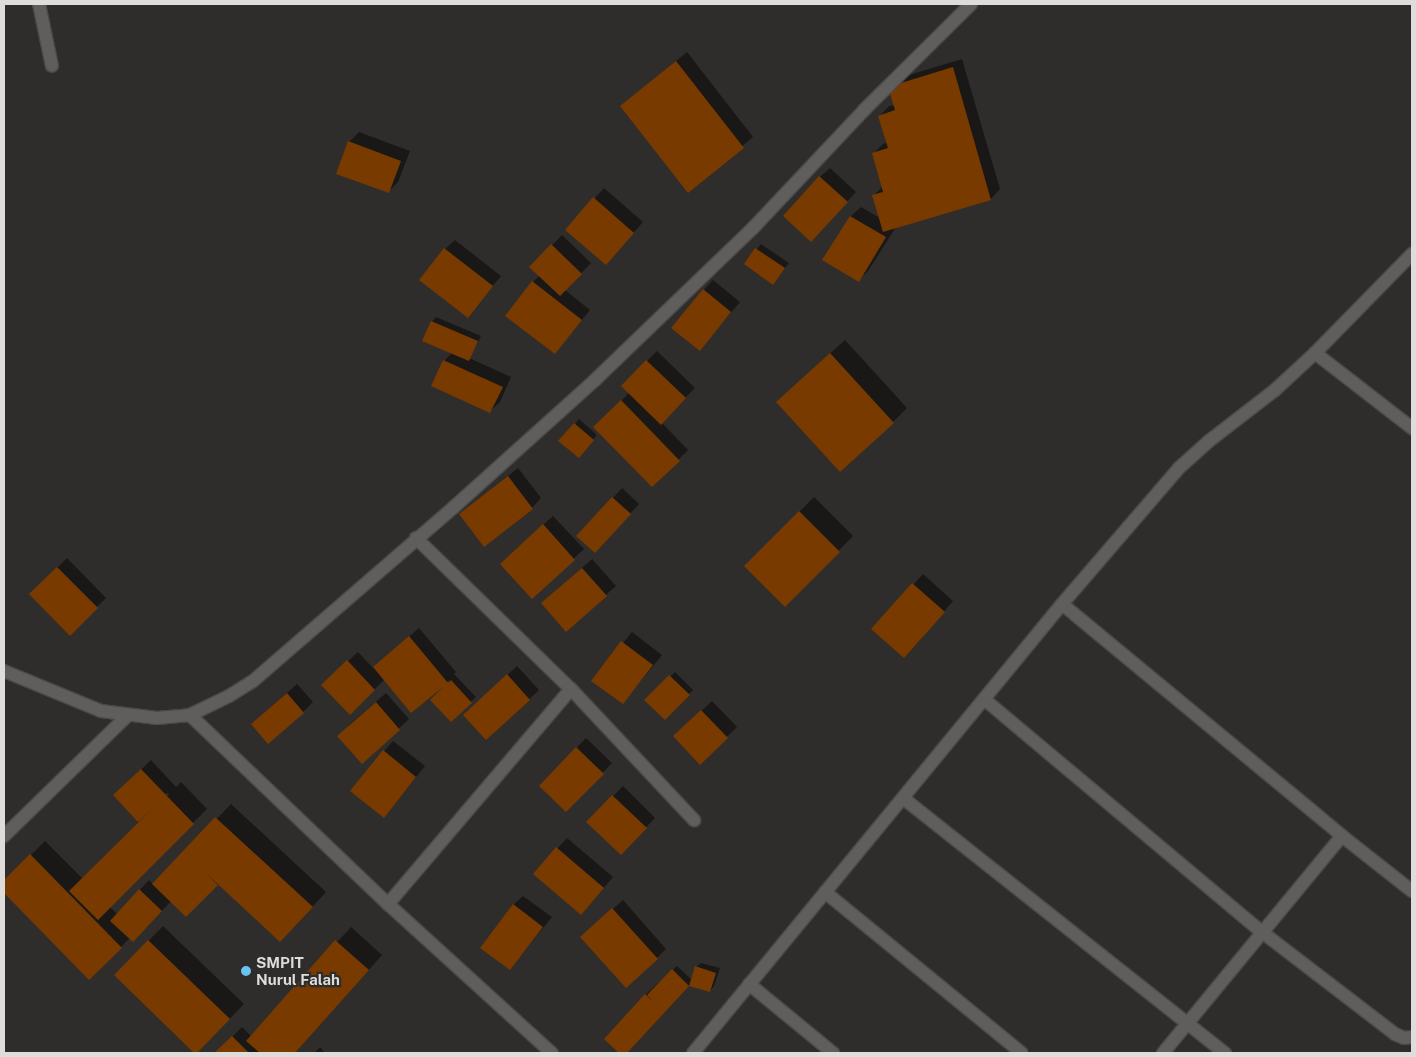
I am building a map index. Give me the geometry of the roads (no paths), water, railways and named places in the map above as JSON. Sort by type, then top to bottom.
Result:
[{"type":"street","points":[[39,4],[52,66]]},
{"type":"street","points":[[4,671],[101,711],[127,716],[157,718],[190,715],[212,705],[253,681],[595,380],[753,228],[865,109],[971,4]]},
{"type":"street","points":[[693,1053],[1062,604],[1179,468],[1210,440],[1275,390],[1407,270],[1412,254]]},
{"type":"street","points":[[1316,353],[1412,428]]},
{"type":"street","points":[[416,538],[570,689],[694,820]]},
{"type":"street","points":[[1062,604],[1342,836],[1412,891]]},
{"type":"street","points":[[388,904],[570,689]]},
{"type":"street","points":[[984,699],[1262,932],[1395,1034],[1404,1038],[1412,1037]]},
{"type":"street","points":[[190,715],[388,904],[552,1053]]},
{"type":"street","points":[[4,836],[127,716]]},
{"type":"street","points":[[903,798],[1225,1053]]},
{"type":"street","points":[[1163,1053],[1342,836]]},
{"type":"street","points":[[825,892],[1022,1053]]},
{"type":"street","points":[[749,984],[834,1053]]},
{"type":"place","name":"SMPIT Nurul Falah","points":[[246,971]]}]
